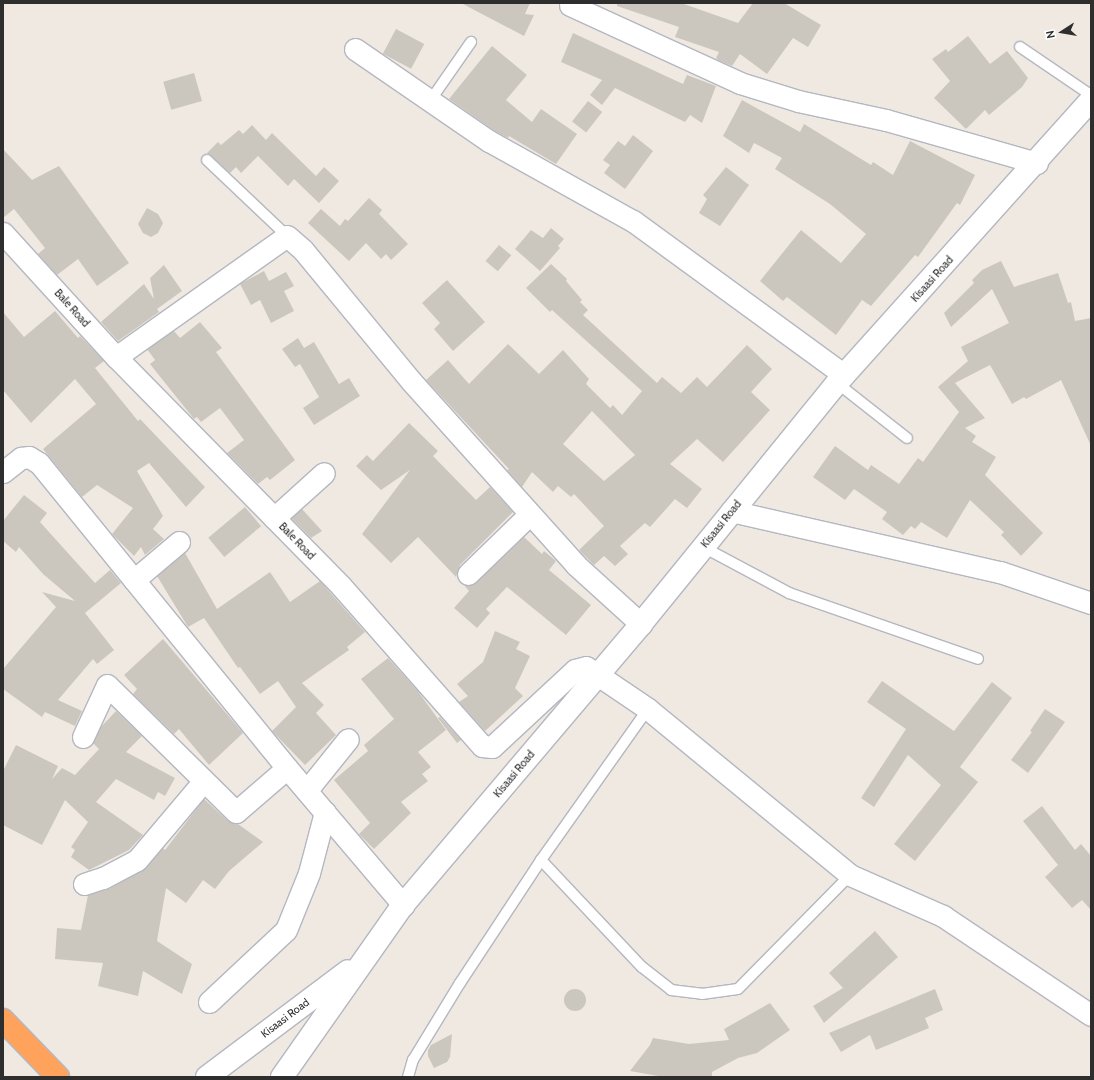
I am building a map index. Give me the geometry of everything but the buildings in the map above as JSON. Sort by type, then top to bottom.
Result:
[{"type":"highway","points":[[3,1020],[58,1077]]},
{"type":"main road","name":"Kisaasi Road","points":[[282,1077],[363,959],[403,905],[641,624],[840,379],[1037,163],[1091,100]]},
{"type":"main road","name":"Kisaasi Road","points":[[207,1077],[363,959]]},
{"type":"street","points":[[570,5],[740,83],[798,101],[886,120],[1037,163]]},
{"type":"street","points":[[355,49],[490,141],[633,221],[840,379]]},
{"type":"street","name":"Bale Road","points":[[3,233],[116,357],[341,586],[482,746],[492,747],[575,670],[586,667],[599,674],[648,709],[850,875],[943,916],[1091,1015]]},
{"type":"street","points":[[116,357],[287,236],[303,250],[411,382],[576,565],[641,624]]},
{"type":"street","points":[[3,472],[21,458],[29,457],[39,462],[287,768],[403,905]]},
{"type":"street","points":[[274,518],[324,473]]},
{"type":"street","points":[[732,511],[1000,572],[1091,603]]},
{"type":"street","points":[[468,574],[530,514]]},
{"type":"street","points":[[134,580],[179,542]]},
{"type":"street","points":[[82,737],[108,685],[203,782],[236,812],[287,768]]},
{"type":"street","points":[[307,790],[348,739]]},
{"type":"street","points":[[84,884],[103,878],[137,860],[203,782]]},
{"type":"street","points":[[209,1002],[286,930],[309,873],[325,812]]},
{"type":"lane","points":[[430,101],[471,42]]},
{"type":"lane","points":[[1020,47],[1091,95]]},
{"type":"lane","points":[[207,160],[287,236]]},
{"type":"lane","points":[[840,379],[907,438]]},
{"type":"lane","points":[[703,546],[789,593],[978,659]]},
{"type":"lane","points":[[408,1077],[413,1060],[460,983],[541,860],[648,709]]},
{"type":"lane","points":[[541,860],[642,967],[671,990],[702,994],[738,989],[850,875]]}]
